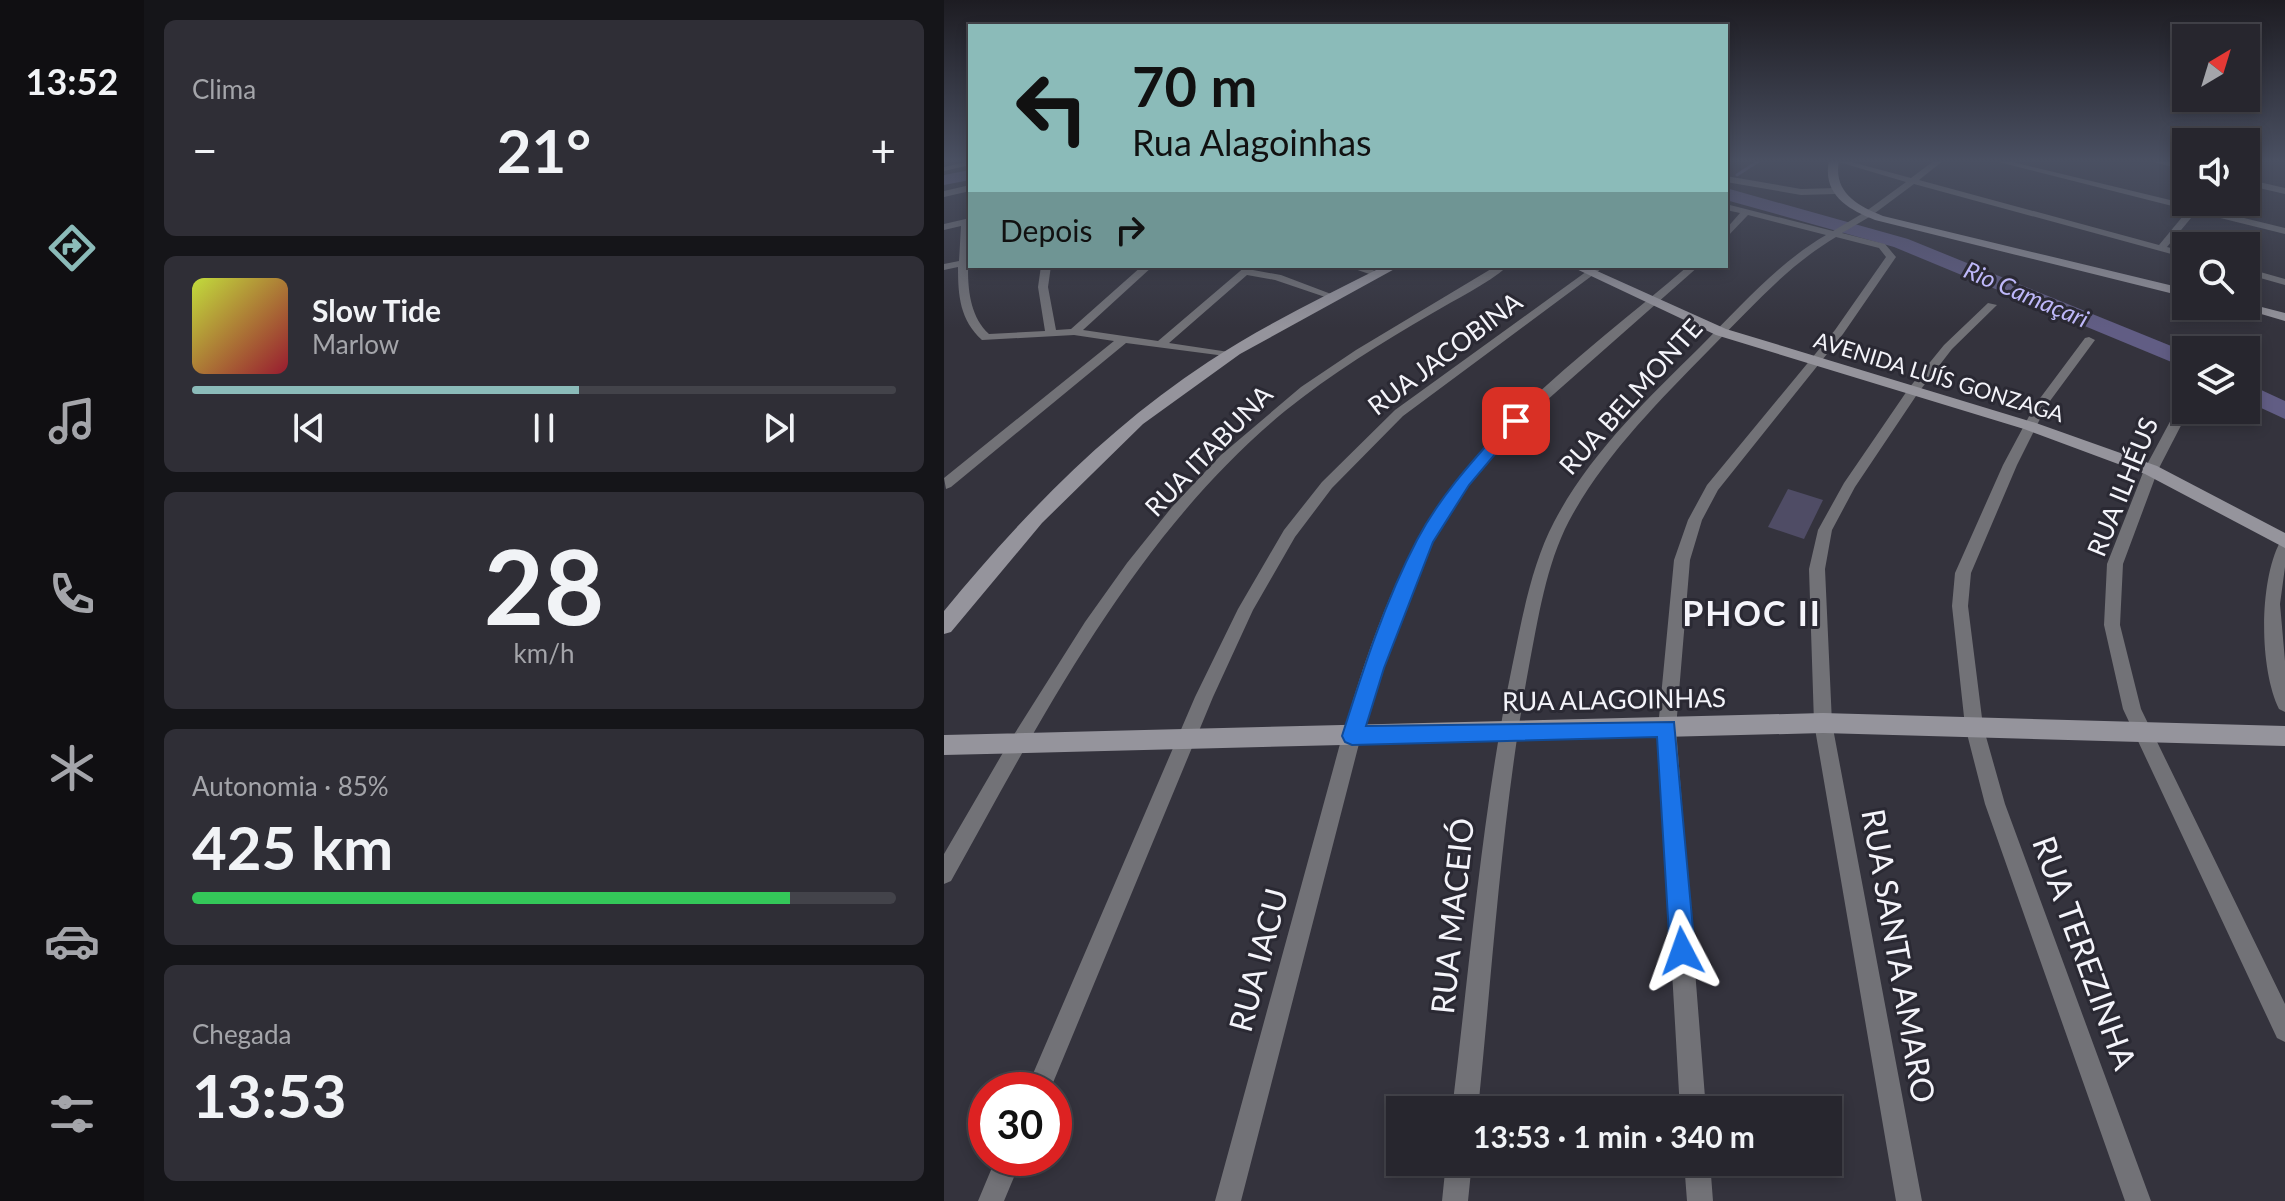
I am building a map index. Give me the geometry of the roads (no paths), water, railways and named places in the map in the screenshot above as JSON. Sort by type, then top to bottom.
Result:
[{"type":"street","points":[[1728,233],[1742,216]]},
{"type":"street","points":[[1692,1096],[1667,728],[1678,582],[1695,520],[1720,476],[1815,362],[1891,257],[1882,246],[1838,231],[1761,216]]},
{"type":"street","name":"RUA BELMONTE","points":[[1508,730],[1517,674],[1549,551],[1575,495],[1593,469],[1721,332],[1804,252],[1864,216]]},
{"type":"street","points":[[1876,216],[2172,290]]},
{"type":"street","points":[[2045,216],[2172,251]]},
{"type":"street","points":[[2161,248],[2187,216]]},
{"type":"street","points":[[2234,216],[2285,231]]},
{"type":"street","points":[[944,227],[968,221],[966,312],[982,336],[997,339],[1074,332],[1229,355]]},
{"type":"street","points":[[944,267],[968,262]]},
{"type":"street","points":[[1049,268],[1043,287],[1051,333]]},
{"type":"street","points":[[1074,332],[1146,268]]},
{"type":"street","points":[[1358,268],[1378,274]]},
{"type":"street","points":[[944,626],[1001,555],[1077,477],[1184,386],[1229,355],[1390,268]]},
{"type":"street","name":"RUA ITABUNA","points":[[944,874],[1085,634],[1191,498],[1257,429],[1329,373],[1500,268]]},
{"type":"street","name":"RUA IACU","points":[[1228,1201],[1352,736],[1415,562],[1441,514],[1504,433],[1692,268]]},
{"type":"street","points":[[1162,343],[1250,269],[1334,297]]},
{"type":"street","name":"AVENIDA LUÍS GONZAGA","points":[[1596,269],[1721,332],[2030,426],[2151,470],[2285,544]]},
{"type":"street","name":"RUA JACOBINA","points":[[1046,1072],[1187,739],[1268,566],[1327,485],[1416,399],[1548,307],[1596,269]]},
{"type":"street","points":[[2260,275],[2285,282]]},
{"type":"street","name":"RUA SANTA AMARO","points":[[1909,1201],[1823,723],[1817,569],[1820,544],[1836,509],[1913,391],[1948,347],[1992,305]]},
{"type":"street","points":[[2260,311],[2285,317]]},
{"type":"street","points":[[946,484],[1125,338]]},
{"type":"street","name":"RUA TEREZINHA","points":[[2089,340],[2030,426],[1988,511],[1963,573],[1960,606],[1974,726],[1995,804],[2138,1201]]},
{"type":"street","name":"RUA ILHÉUS","points":[[2175,424],[2151,470],[2115,564],[2111,592],[2112,625],[2132,709],[2285,1030]]},
{"type":"street","points":[[2285,544],[2276,573],[2273,610],[2285,704]]},
{"type":"street","name":"RUA ALAGOINHAS","points":[[944,745],[1823,723],[2285,736]]},
{"type":"street","name":"RUA MACEIÓ","points":[[1467,1096],[1508,730]]},
{"type":"street","points":[[991,1201],[1001,1176]]},
{"type":"street","points":[[1455,1201],[1458,1176]]},
{"type":"street","points":[[1698,1176],[1700,1201]]},
{"type":"waterway","name":"Rio Camaçari","points":[[1805,216],[1901,243],[2172,355]]},
{"type":"waterway","name":"Rio Camaçari","points":[[2260,398],[2285,411]]},
{"type":"district","name":"PHOC II","points":[[1752,614]]}]
